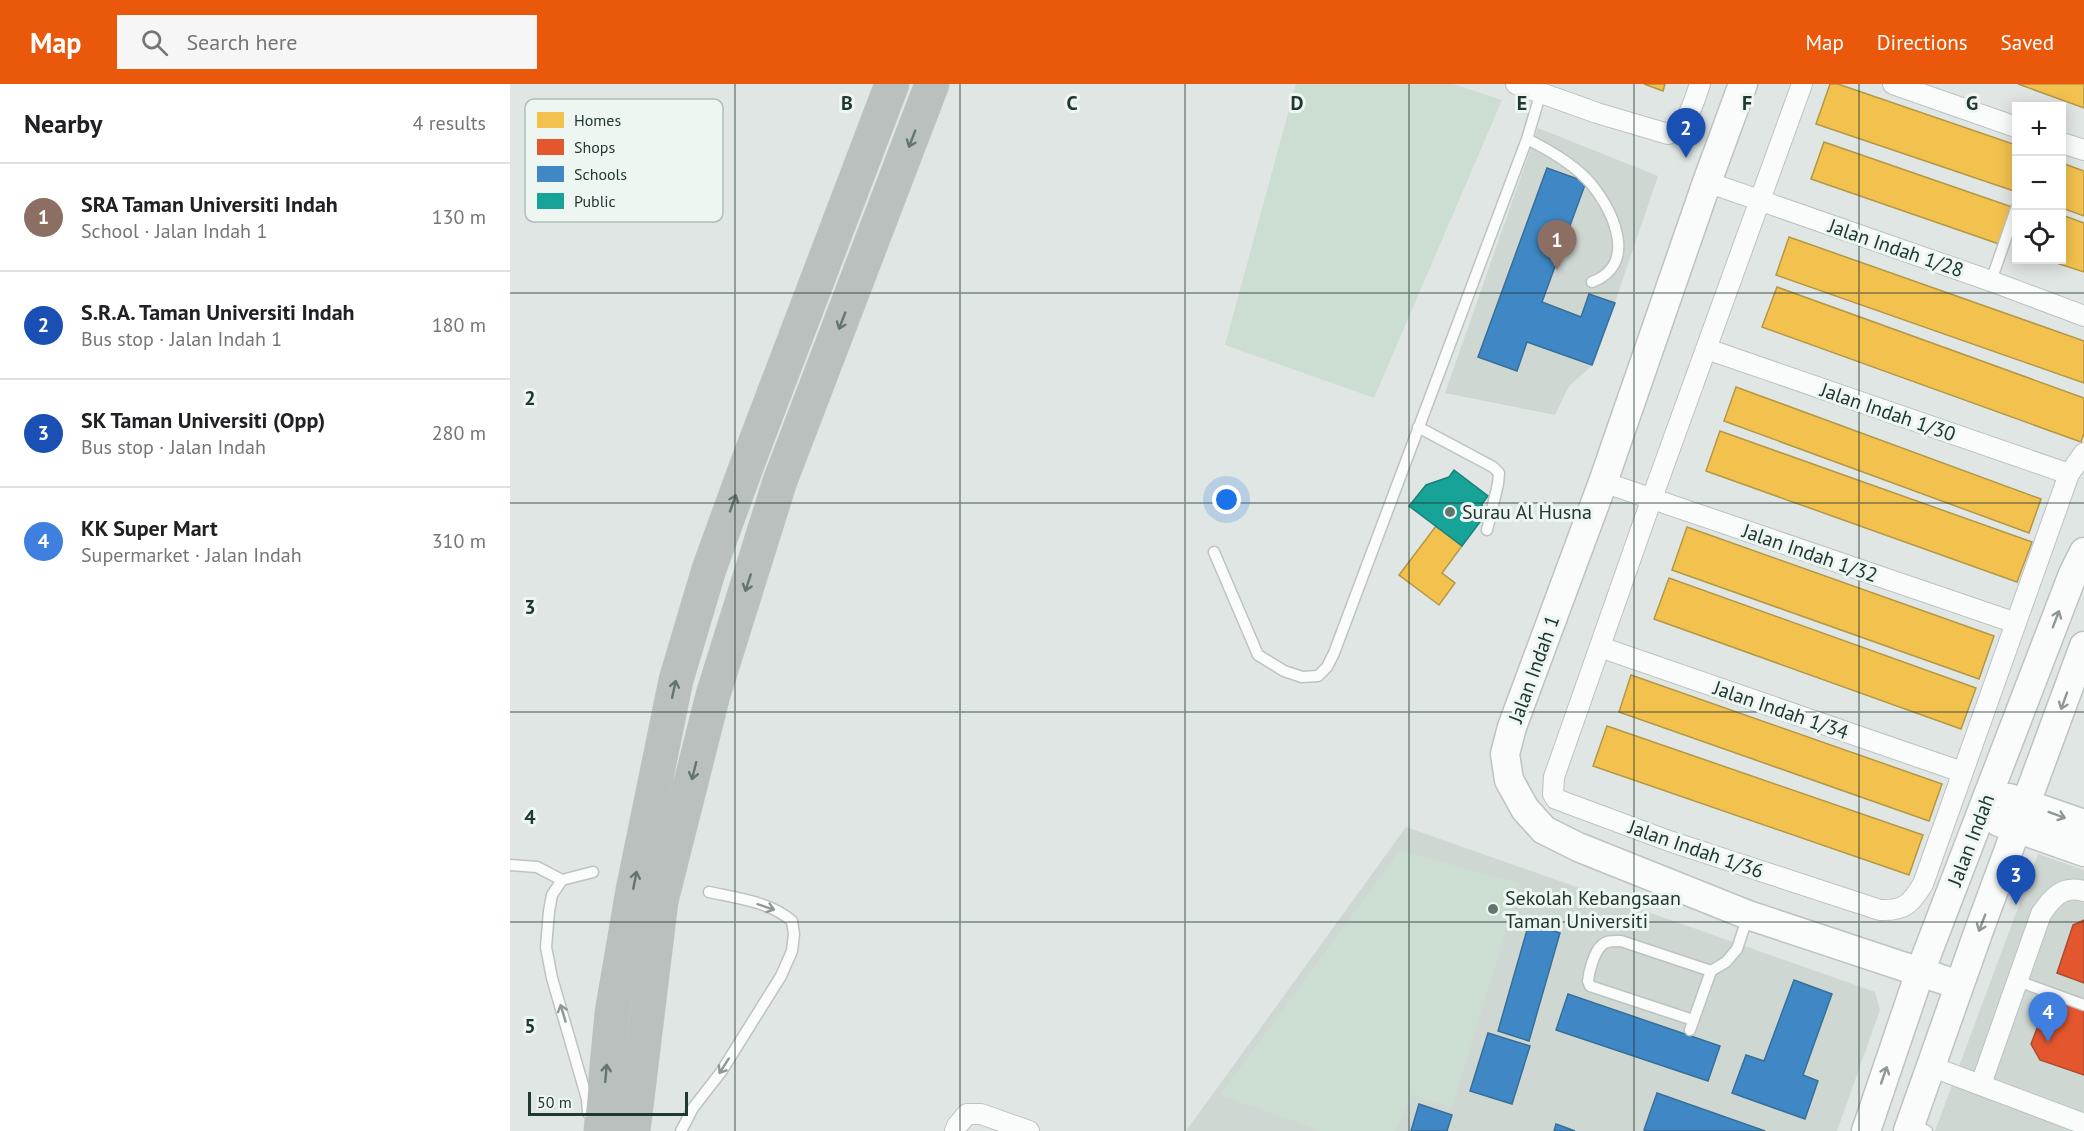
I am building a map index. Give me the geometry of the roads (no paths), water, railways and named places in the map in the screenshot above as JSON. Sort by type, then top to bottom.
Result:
[{"type":"highway","points":[[595,1126],[633,890],[676,680],[710,569],[744,472],[892,84]]},
{"type":"highway","points":[[633,1131],[661,901],[713,695],[780,481],[933,84]]},
{"type":"street","points":[[1516,84],[1597,113],[1668,134],[1679,129],[1686,120],[1700,84]]},
{"type":"street","name":"Jalan Indah 1","points":[[1743,84],[1603,482],[1512,727],[1505,754],[1509,780],[1526,809],[1544,830],[1578,847],[1748,915],[1959,985]]},
{"type":"street","name":"Jalan Indah 1/36","points":[[1802,84],[1561,757],[1552,786],[1553,794],[1561,802],[1668,841],[1880,910],[1894,911],[1907,906],[1923,884],[1962,772]]},
{"type":"street","points":[[1893,84],[2012,126]]},
{"type":"street","points":[[2066,145],[2084,150]]},
{"type":"street","name":"Jalan Indah 1/28","points":[[1707,182],[1991,281],[2084,316]]},
{"type":"street","name":"Jalan Indah 1/30","points":[[1707,349],[2069,474]]},
{"type":"street","points":[[1962,772],[2069,474],[2084,453]]},
{"type":"street","name":"Jalan Indah 1/32","points":[[1603,482],[2016,623]]},
{"type":"street","name":"Jalan Indah","points":[[1866,1131],[1920,972],[2073,574],[2084,552]]},
{"type":"street","name":"Jalan Indah","points":[[1915,1128],[1930,1066],[2084,646]]},
{"type":"street","name":"Jalan Indah 1/34","points":[[1600,647],[1962,772]]},
{"type":"street","points":[[1985,803],[2022,816],[2084,852]]},
{"type":"street","points":[[2022,816],[2084,824]]},
{"type":"street","points":[[1981,1084],[2041,914],[2051,898],[2062,892],[2077,889],[2084,891]]},
{"type":"street","points":[[1930,1066],[2084,1124]]},
{"type":"street","points":[[956,1131],[957,1126],[967,1114],[981,1114],[1029,1131]]},
{"type":"lane","points":[[1214,552],[1258,655],[1284,671],[1302,677],[1318,676],[1327,667],[1334,653],[1527,139],[1541,92]]},
{"type":"lane","points":[[1527,139],[1546,148],[1580,173],[1592,185],[1610,215],[1618,234],[1618,255],[1613,270],[1602,279],[1592,282]]},
{"type":"lane","points":[[1991,281],[2016,210]]},
{"type":"lane","points":[[1418,427],[1494,467],[1499,473],[1487,530]]},
{"type":"lane","points":[[510,865],[537,867],[562,880]]},
{"type":"lane","points":[[593,872],[562,880],[552,895],[546,947],[552,978],[595,1126]]},
{"type":"lane","points":[[681,1131],[693,1108],[721,1072],[781,976],[792,951],[794,934],[792,921],[783,912],[709,892]]},
{"type":"lane","points":[[1711,971],[1620,941],[1610,940],[1601,945],[1592,964],[1588,981],[1590,986],[1691,1025],[1711,971],[1726,962],[1737,949],[1748,915]]},
{"type":"lane","points":[[2018,981],[2084,1005]]},
{"type":"place","name":"S.R.A. Taman Universiti Indah","points":[[1686,158]]},
{"type":"place","name":"SRA Taman Universiti Indah","points":[[1557,270]]},
{"type":"place","name":"Surau Al Husna","points":[[1450,512]]},
{"type":"place","name":"SK Taman Universiti (Opp)","points":[[2016,905]]},
{"type":"place","name":"Sekolah Kebangsaan Taman Universiti","points":[[1493,909]]},
{"type":"place","name":"KK Super Mart","points":[[2048,1042]]}]
